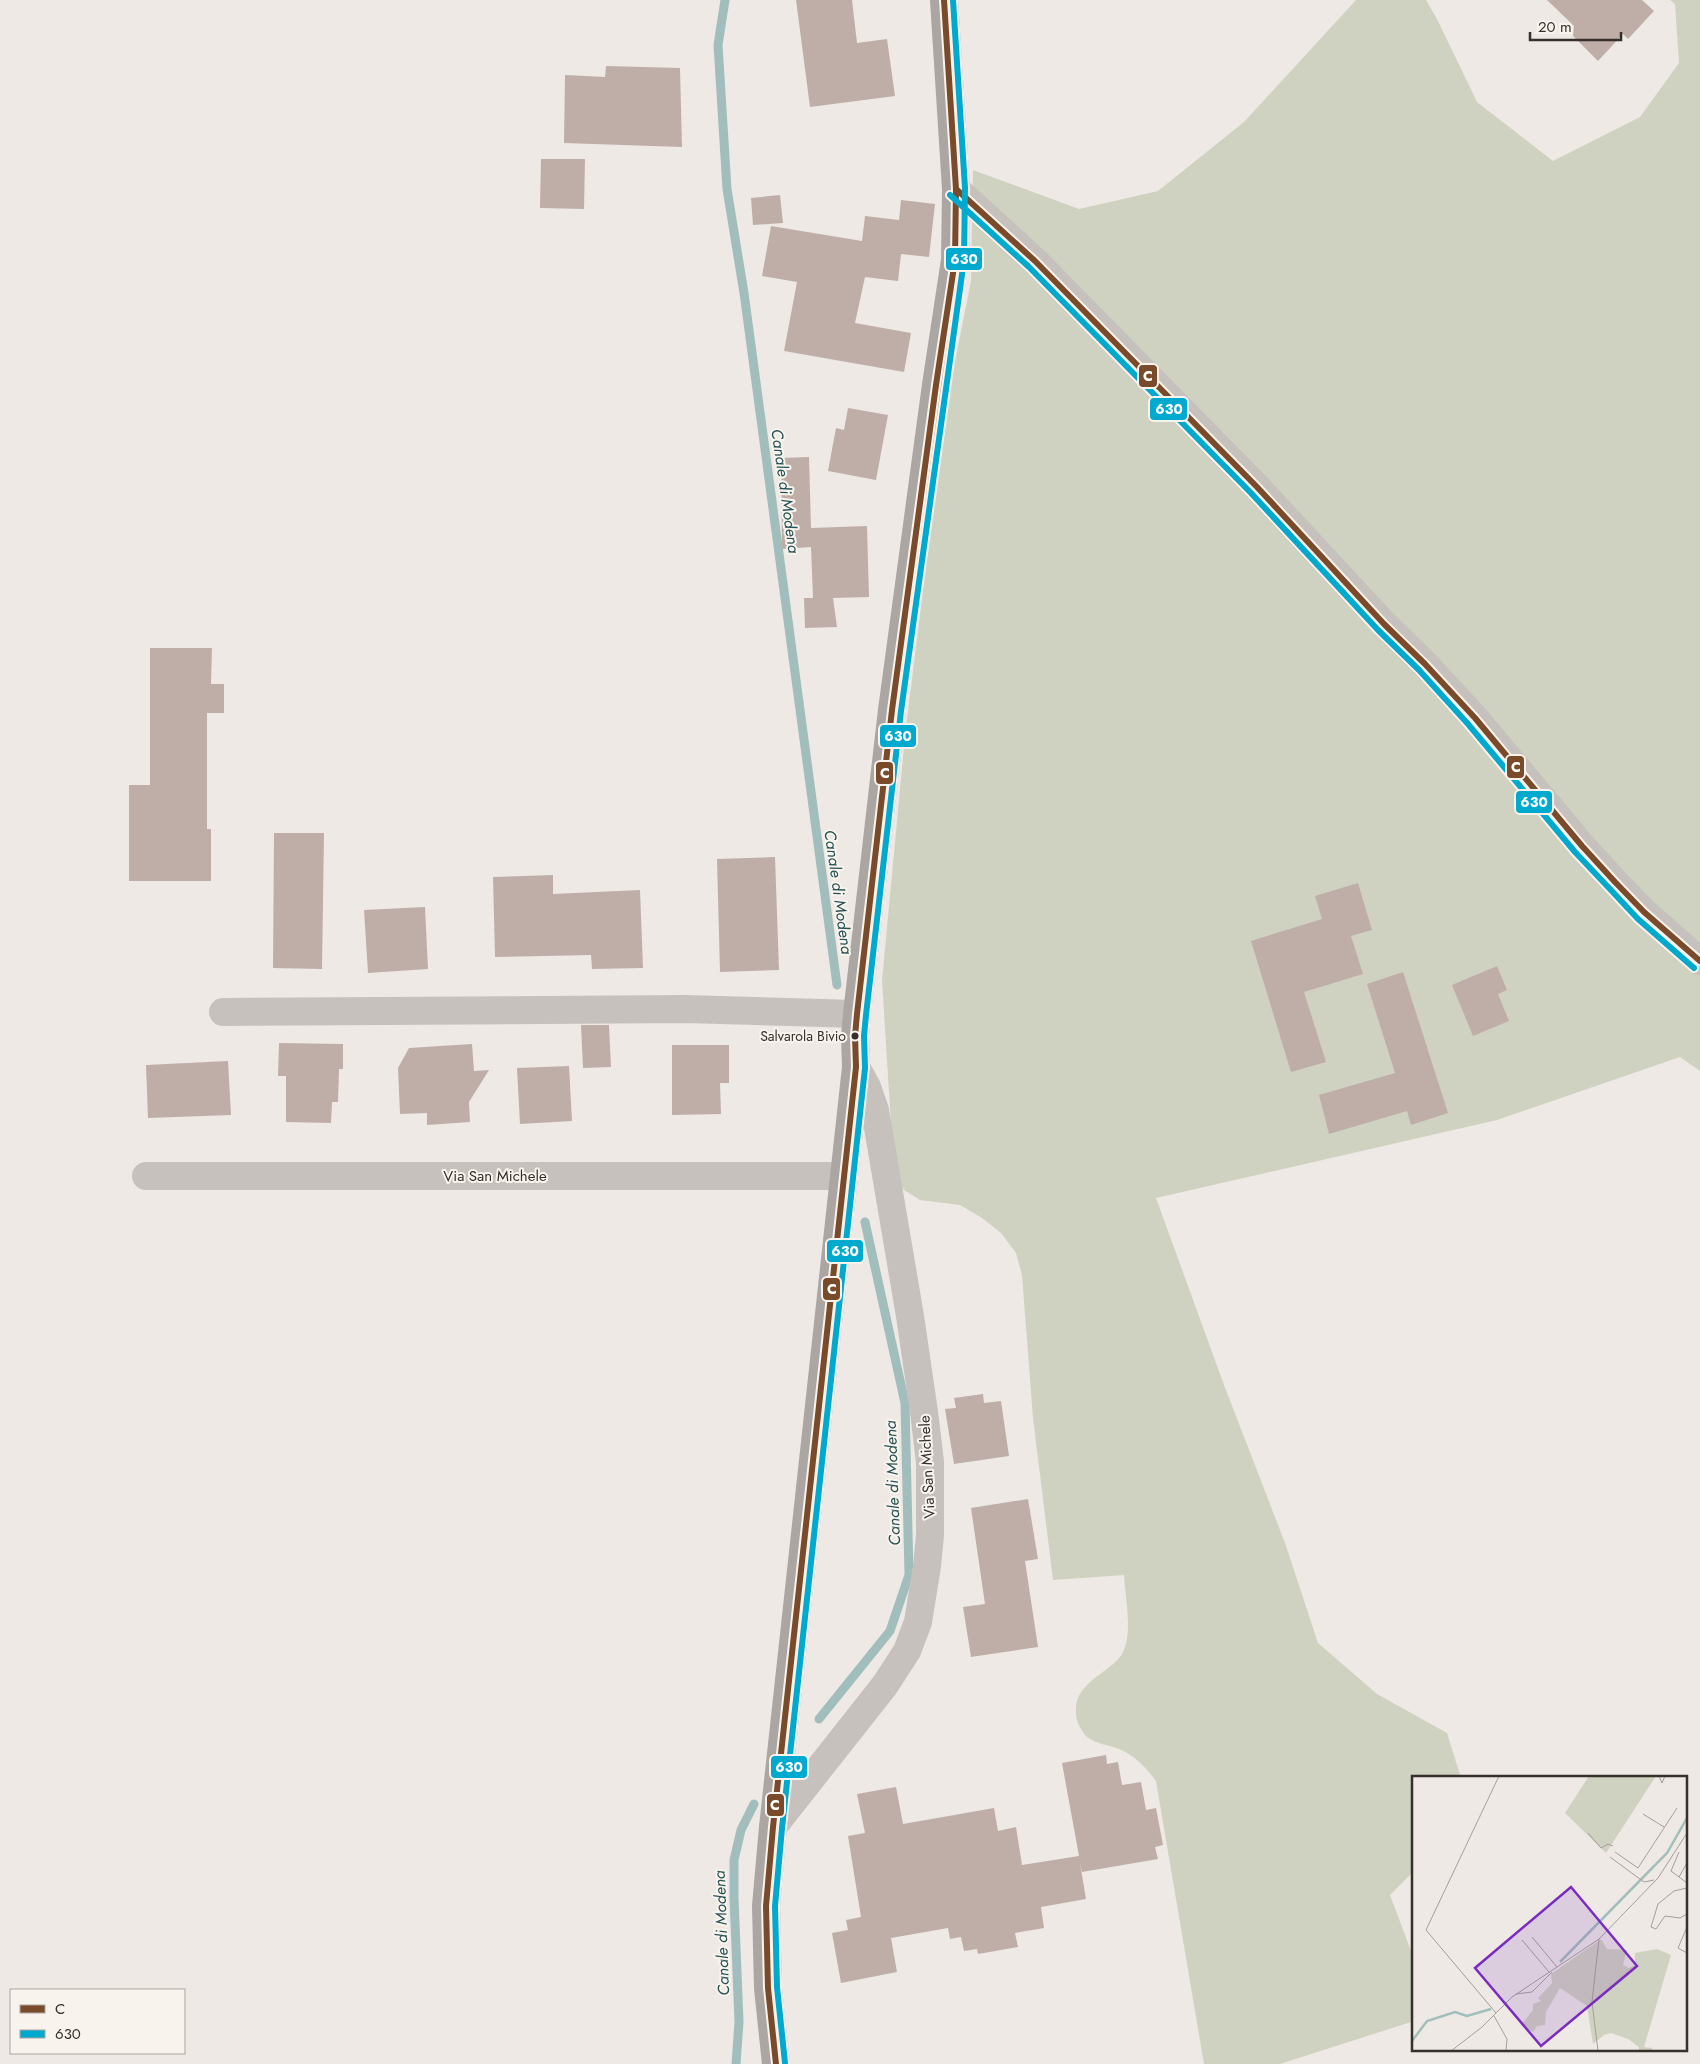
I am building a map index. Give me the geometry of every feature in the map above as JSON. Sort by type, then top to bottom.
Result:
[{"type":"main road","name":"Via San Michele","points":[[776,2064],[768,1988],[766,1906],[773,1827],[856,1067],[857,1014],[892,710],[955,260],[956,189],[944,0]]},
{"type":"street","points":[[956,189],[1034,261],[1256,487],[1384,624],[1425,664],[1615,882],[1644,912],[1700,961]]},
{"type":"street","points":[[223,1012],[685,1009],[857,1014]]},
{"type":"street","name":"Via San Michele","points":[[773,1827],[885,1686],[907,1651],[918,1622],[927,1566],[930,1535],[930,1462],[922,1395],[875,1110],[867,1088],[856,1067]]},
{"type":"street","name":"Via San Michele","points":[[146,1176],[844,1176]]},
{"type":"green space","points":[[1356,0],[1426,0],[1477,102],[1553,161],[1640,117],[1679,63],[1675,4],[1670,0],[1700,0],[1700,1071],[1680,1057],[1497,1120],[1156,1198],[1224,1385],[1285,1543],[1318,1643],[1377,1694],[1447,1733],[1460,1776],[1412,1776],[1412,1873],[1390,1895],[1412,1954],[1412,2022],[1280,2064],[1204,2064],[1156,1781],[1131,1755],[1087,1737],[1079,1726],[1076,1716],[1077,1702],[1081,1693],[1087,1685],[1118,1659],[1126,1644],[1128,1614],[1124,1575],[1053,1580],[1033,1418],[1022,1275],[1016,1253],[1001,1233],[982,1218],[960,1205],[920,1200],[904,1190],[894,1171],[882,981],[905,736],[945,411],[971,281],[973,170],[1079,209],[1158,191],[1244,122]]},
{"type":"building","points":[[796,0],[852,0],[857,43],[887,39],[895,96],[810,107]]},
{"type":"building","points":[[1547,0],[1642,0],[1654,11],[1628,39],[1623,34],[1598,61],[1573,36],[1574,26]]},
{"type":"building","points":[[606,66],[680,68],[682,147],[564,143],[565,75],[605,77]]},
{"type":"building","points":[[541,159],[585,159],[584,209],[540,208]]},
{"type":"building","points":[[780,195],[783,223],[753,225],[751,198]]},
{"type":"building","points":[[901,200],[935,204],[929,257],[901,254],[898,281],[865,277],[855,323],[911,333],[904,372],[784,351],[797,282],[762,276],[771,226],[862,241],[865,216],[899,220]]},
{"type":"building","points":[[848,408],[888,415],[876,480],[828,471],[836,428],[844,430]]},
{"type":"building","points":[[809,457],[811,528],[867,526],[869,597],[833,598],[837,627],[805,628],[804,598],[813,598],[811,547],[782,549],[781,458]]},
{"type":"building","points":[[150,648],[212,648],[211,684],[224,684],[224,713],[207,713],[207,829],[211,829],[211,881],[129,881],[129,785],[150,785]]},
{"type":"building","points":[[274,833],[324,833],[322,969],[273,968]]},
{"type":"building","points":[[775,857],[779,970],[720,972],[717,859]]},
{"type":"building","points":[[553,875],[553,894],[640,890],[643,968],[592,969],[591,955],[495,957],[493,877]]},
{"type":"building","points":[[1358,883],[1372,930],[1351,936],[1363,974],[1304,992],[1326,1062],[1291,1072],[1251,941],[1322,919],[1315,896]]},
{"type":"building","points":[[425,907],[428,969],[368,973],[364,910]]},
{"type":"building","points":[[1497,966],[1507,990],[1498,994],[1509,1021],[1473,1036],[1452,985]]},
{"type":"building","points":[[1403,972],[1448,1113],[1411,1125],[1407,1111],[1329,1134],[1319,1095],[1395,1073],[1367,984]]},
{"type":"building","points":[[581,1025],[609,1025],[611,1067],[583,1068]]},
{"type":"building","points":[[279,1043],[343,1044],[343,1069],[339,1069],[338,1102],[332,1102],[331,1123],[286,1122],[286,1076],[278,1076]]},
{"type":"building","points":[[472,1044],[474,1071],[489,1070],[469,1102],[470,1122],[427,1125],[427,1113],[400,1114],[398,1068],[409,1048]]},
{"type":"building","points":[[672,1045],[729,1045],[729,1083],[720,1083],[721,1114],[672,1115]]},
{"type":"building","points":[[228,1061],[231,1115],[148,1118],[146,1065]]},
{"type":"building","points":[[569,1066],[572,1121],[520,1124],[517,1068]]},
{"type":"building","points":[[983,1394],[984,1403],[1001,1401],[1009,1456],[954,1464],[945,1409],[956,1408],[954,1398]]},
{"type":"building","points":[[1028,1499],[1038,1559],[1025,1561],[1038,1647],[971,1657],[963,1607],[985,1604],[971,1508]]},
{"type":"building","points":[[1106,1755],[1107,1764],[1118,1762],[1122,1785],[1141,1782],[1146,1810],[1156,1808],[1163,1845],[1155,1847],[1158,1859],[1082,1872],[1080,1863],[1086,1899],[1041,1907],[1044,1928],[1015,1933],[1018,1947],[978,1954],[977,1949],[964,1951],[961,1937],[950,1939],[948,1928],[891,1938],[897,1972],[841,1983],[832,1933],[848,1930],[846,1920],[861,1917],[848,1836],[865,1833],[857,1794],[896,1787],[903,1824],[994,1808],[998,1831],[1016,1827],[1022,1865],[1079,1856],[1062,1763]]},
{"type":"waterway","name":"Canale di Modena","points":[[725,0],[718,45],[727,189],[744,293],[837,985]]},
{"type":"waterway","name":"Canale di Modena","points":[[819,1719],[890,1631],[909,1575],[905,1403],[865,1222]]},
{"type":"waterway","name":"Canale di Modena","points":[[736,2064],[739,2022],[734,1860],[741,1830],[754,1804]]},
{"type":"transit line","name":"C","points":[[776,2064],[768,1988],[766,1906],[773,1827],[856,1067],[855,1036],[857,1014],[892,710],[955,260],[956,189],[944,0]]},
{"type":"transit line","name":"630","points":[[785,2063],[777,1987],[775,1906],[782,1828],[865,1068],[864,1036],[866,1015],[901,711],[964,260],[965,188],[953,0]]},
{"type":"transit line","name":"C","points":[[956,189],[1035,261],[1257,487],[1384,624],[1425,664],[1475,718],[1582,846],[1615,882],[1644,912],[1700,961]]},
{"type":"transit line","name":"630","points":[[950,195],[1029,267],[1251,493],[1468,724],[1575,852],[1638,919],[1694,968]]},
{"type":"place","name":"Salvarola Bivio","points":[[855,1036]]}]
